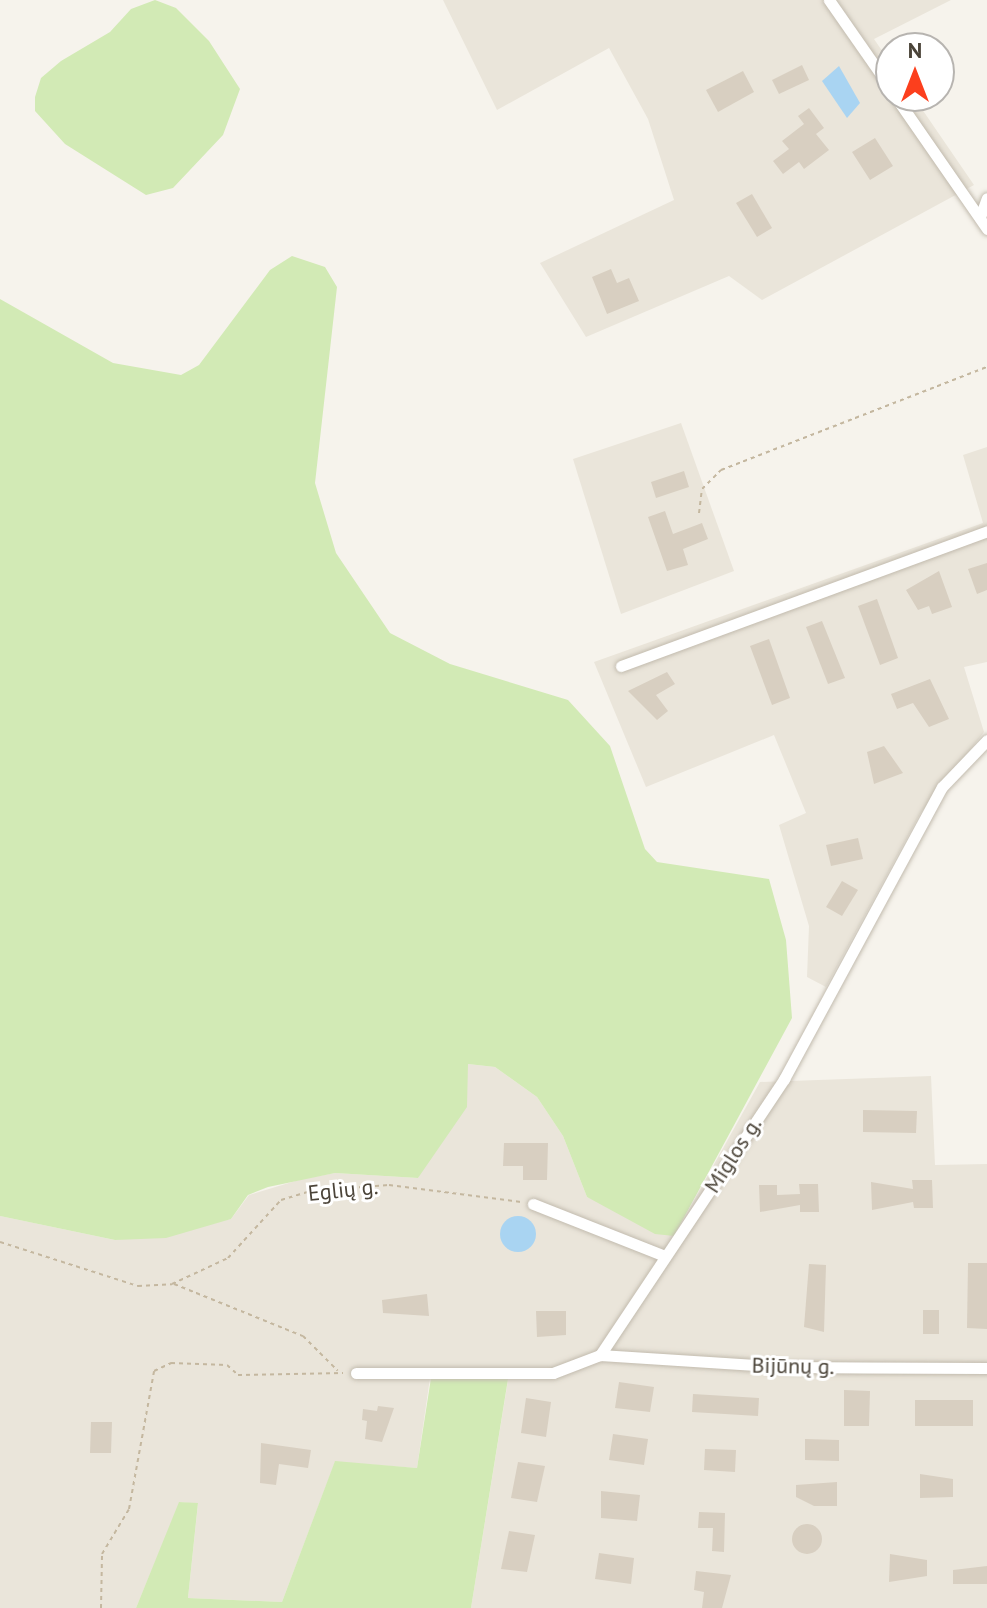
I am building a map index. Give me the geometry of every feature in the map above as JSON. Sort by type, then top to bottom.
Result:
[{"type":"street","points":[[829,0],[875,66]]},
{"type":"street","points":[[906,112],[987,229]]},
{"type":"street","points":[[980,217],[987,198]]},
{"type":"street","points":[[621,666],[987,531]]},
{"type":"street","name":"Miglos g.","points":[[600,1355],[784,1079],[942,787],[987,740]]},
{"type":"street","points":[[533,1204],[665,1256]]},
{"type":"street","points":[[356,1373],[553,1373],[600,1355]]},
{"type":"street","name":"Bijūnų g.","points":[[600,1355],[787,1367],[987,1368]]},
{"type":"path","points":[[699,513],[702,489],[721,470],[987,367]]},
{"type":"path","name":"Eglių g.","points":[[0,1242],[138,1286],[172,1284],[228,1258],[281,1200],[311,1191],[389,1185],[533,1204]]},
{"type":"path","points":[[172,1284],[303,1336],[340,1373]]},
{"type":"path","points":[[101,1608],[102,1554],[129,1509],[154,1371],[171,1363],[227,1365],[238,1375],[356,1373]]},
{"type":"shaded area","points":[[443,0],[951,0],[888,32],[875,32],[875,112],[924,112],[974,185],[762,300],[729,276],[586,337],[540,263],[674,200],[648,119],[609,48],[497,110]]},
{"type":"shaded area","points":[[681,423],[734,571],[621,614],[573,459]]},
{"type":"shaded area","points":[[987,447],[987,662],[964,667],[984,732],[920,814],[826,987],[807,977],[809,926],[779,825],[806,813],[774,735],[646,787],[594,662],[983,523],[963,455]]},
{"type":"shaded area","points":[[468,1064],[495,1067],[537,1097],[563,1136],[587,1197],[674,1236],[760,1082],[931,1076],[935,1165],[987,1164],[987,1608],[471,1608],[508,1380],[430,1378],[417,1468],[335,1462],[282,1602],[188,1598],[198,1504],[180,1502],[136,1608],[0,1608],[0,1216],[115,1240],[231,1219],[249,1195],[302,1179],[335,1173],[418,1178]]},
{"type":"green space","points":[[155,0],[176,8],[209,41],[240,89],[223,135],[173,188],[146,195],[65,144],[35,111],[35,97],[41,78],[61,61],[110,32],[131,9]]},
{"type":"green space","points":[[292,256],[325,267],[337,287],[315,483],[336,553],[390,633],[450,664],[568,700],[610,746],[645,849],[657,862],[769,879],[786,940],[792,1018],[674,1236],[655,1234],[587,1197],[563,1136],[537,1097],[495,1067],[468,1064],[467,1107],[418,1178],[335,1173],[268,1187],[248,1195],[231,1219],[166,1238],[115,1240],[0,1216],[0,299],[113,363],[181,375],[199,365],[270,270]]},
{"type":"green space","points":[[431,1378],[508,1379],[471,1608],[136,1608],[179,1502],[198,1503],[188,1598],[282,1602],[335,1461],[417,1468]]},
{"type":"water","points":[[839,66],[860,103],[847,118],[822,81]]},
{"type":"water","points":[[518,1216],[531,1221],[536,1234],[531,1247],[518,1252],[505,1247],[500,1234],[505,1221]]},
{"type":"building","points":[[802,65],[809,80],[779,94],[772,80]]},
{"type":"building","points":[[743,71],[754,92],[718,112],[706,90]]},
{"type":"building","points":[[809,108],[824,128],[816,134],[829,150],[804,169],[799,162],[783,174],[773,161],[789,149],[782,141],[804,124],[798,116]]},
{"type":"building","points":[[875,138],[893,166],[870,180],[852,152]]},
{"type":"building","points":[[752,194],[772,228],[757,237],[736,203]]},
{"type":"building","points":[[611,269],[617,283],[629,278],[639,301],[607,314],[592,277]]},
{"type":"building","points":[[684,471],[689,487],[656,498],[651,482]]},
{"type":"building","points":[[665,511],[673,534],[702,523],[708,539],[683,549],[688,565],[667,571],[648,517]]},
{"type":"building","points":[[987,563],[987,590],[977,594],[968,569]]},
{"type":"building","points":[[939,571],[952,607],[932,614],[929,606],[918,610],[906,590]]},
{"type":"building","points":[[877,599],[898,658],[880,665],[858,606]]},
{"type":"building","points":[[822,621],[845,678],[828,684],[806,627]]},
{"type":"building","points":[[769,639],[790,698],[772,705],[750,646]]},
{"type":"building","points":[[667,672],[675,684],[656,695],[668,711],[657,720],[628,691]]},
{"type":"building","points":[[930,679],[949,719],[929,727],[913,703],[897,709],[891,694]]},
{"type":"building","points":[[884,746],[903,773],[874,784],[867,752]]},
{"type":"building","points":[[858,838],[863,859],[831,866],[826,845]]},
{"type":"building","points":[[842,881],[858,890],[842,916],[826,907]]},
{"type":"building","points":[[863,1110],[917,1111],[916,1133],[863,1132]]},
{"type":"building","points":[[504,1143],[548,1143],[547,1180],[523,1180],[523,1166],[503,1166]]},
{"type":"building","points":[[912,1180],[932,1180],[933,1208],[914,1208],[913,1202],[872,1210],[871,1182],[913,1189]]},
{"type":"building","points":[[799,1184],[818,1184],[819,1212],[800,1212],[800,1205],[760,1212],[759,1185],[777,1185],[777,1195],[800,1194]]},
{"type":"building","points":[[968,1263],[987,1263],[987,1329],[967,1328]]},
{"type":"building","points":[[809,1264],[826,1265],[824,1332],[804,1327]]},
{"type":"building","points":[[427,1294],[429,1316],[383,1313],[382,1300]]},
{"type":"building","points":[[923,1310],[939,1310],[939,1334],[923,1334]]},
{"type":"building","points":[[536,1311],[566,1311],[566,1335],[537,1337]]},
{"type":"building","points":[[619,1382],[654,1387],[650,1412],[615,1408]]},
{"type":"building","points":[[844,1390],[870,1391],[869,1426],[844,1426]]},
{"type":"building","points":[[693,1394],[759,1398],[758,1416],[692,1412]]},
{"type":"building","points":[[526,1398],[551,1402],[546,1437],[521,1433]]},
{"type":"building","points":[[915,1400],[973,1400],[973,1426],[915,1426]]},
{"type":"building","points":[[378,1406],[394,1408],[382,1442],[365,1439],[367,1421],[362,1420],[363,1409],[377,1411]]},
{"type":"building","points":[[91,1422],[112,1422],[111,1453],[90,1453]]},
{"type":"building","points":[[613,1434],[648,1439],[644,1465],[609,1460]]},
{"type":"building","points":[[805,1439],[839,1440],[839,1461],[805,1460]]},
{"type":"building","points":[[261,1443],[311,1450],[308,1468],[279,1464],[276,1485],[260,1483]]},
{"type":"building","points":[[705,1449],[736,1450],[735,1472],[704,1470]]},
{"type":"building","points":[[518,1462],[545,1466],[537,1502],[511,1498]]},
{"type":"building","points":[[920,1474],[953,1479],[953,1497],[920,1498]]},
{"type":"building","points":[[837,1482],[837,1506],[814,1506],[796,1497],[796,1485]]},
{"type":"building","points":[[601,1491],[640,1495],[637,1521],[601,1518]]},
{"type":"building","points":[[699,1512],[725,1513],[724,1552],[712,1551],[713,1528],[698,1528]]},
{"type":"building","points":[[807,1524],[813,1525],[821,1533],[821,1545],[813,1553],[807,1554],[801,1553],[793,1545],[792,1539],[793,1533],[801,1525]]},
{"type":"building","points":[[509,1531],[535,1535],[527,1572],[501,1569]]},
{"type":"building","points":[[599,1553],[634,1558],[631,1584],[595,1579]]},
{"type":"building","points":[[890,1554],[927,1560],[927,1576],[889,1582]]},
{"type":"building","points":[[987,1566],[987,1584],[953,1584],[953,1570]]},
{"type":"building","points":[[696,1571],[731,1575],[722,1608],[702,1608],[704,1592],[694,1590]]}]
